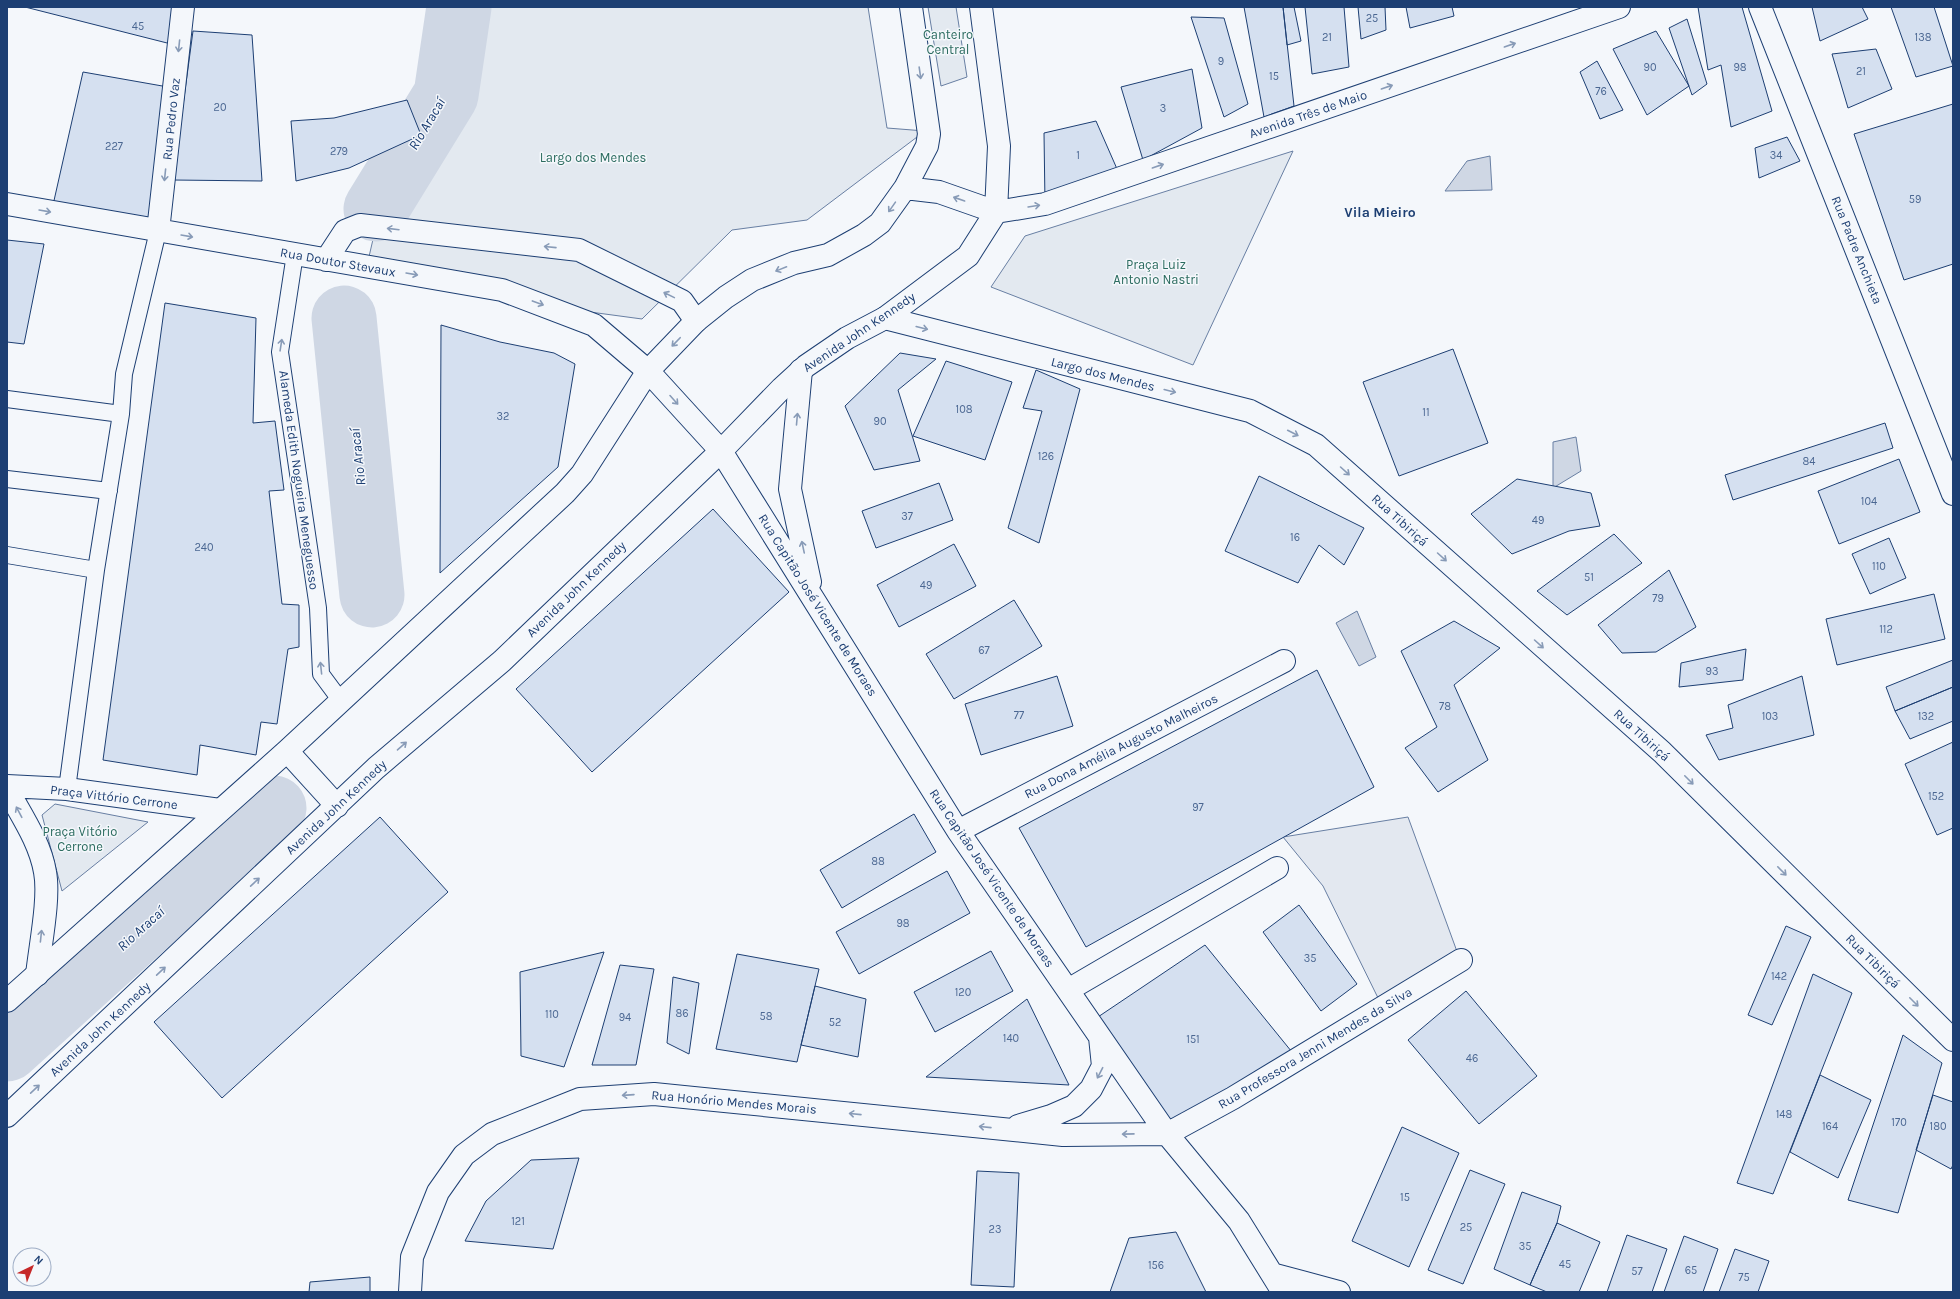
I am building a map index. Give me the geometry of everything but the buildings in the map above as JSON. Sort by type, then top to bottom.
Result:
[{"type":"street","name":"Rua Pedro Vaz","points":[[158,231],[183,7]]},
{"type":"street","points":[[7,1002],[287,751],[565,493],[582,474],[648,371],[696,321],[726,297],[752,280],[794,263],[828,255],[864,235],[880,223],[905,188],[927,146],[929,134],[911,7]]},
{"type":"street","name":"Avenida John Kennedy","points":[[7,1116],[376,768],[502,661],[721,451],[801,370],[847,338],[884,318],[968,256],[996,212],[1000,146],[981,7]]},
{"type":"street","name":"Rua Padre Anchieta","points":[[1760,7],[1953,494]]},
{"type":"street","name":"Avenida Três de Maio","points":[[996,212],[1045,204],[1613,8]]},
{"type":"street","points":[[905,188],[939,192],[996,212]]},
{"type":"street","name":"Rua Doutor Stevaux","points":[[7,204],[502,290],[594,325],[648,371],[721,451]]},
{"type":"street","points":[[326,260],[345,231],[360,225],[579,250],[682,301],[696,321]]},
{"type":"street","name":"Largo dos Mendes","points":[[884,318],[1250,411],[1316,445]]},
{"type":"street","points":[[801,370],[790,489],[814,599]]},
{"type":"street","name":"Rua Tibiriçá","points":[[1316,445],[1662,752],[1953,1040]]},
{"type":"street","name":"Rua Capitão José Vicente de Moraes","points":[[721,451],[958,831],[1167,1134],[1239,1221],[1283,1292]]},
{"type":"street","name":"Rua Dona Amélia Augusto Malheiros","points":[[958,831],[1284,662]]},
{"type":"street","points":[[287,751],[337,806]]},
{"type":"street","name":"Praça Vittório Cerrone","points":[[7,786],[67,789],[220,810]]},
{"type":"street","points":[[7,789],[38,847],[45,872],[47,889],[37,974]]},
{"type":"street","points":[[1068,990],[1277,868]]},
{"type":"street","name":"Rua Professora Jenni Mendes da Silva","points":[[1167,1134],[1234,1098],[1461,960]]},
{"type":"street","points":[[1007,1129],[1051,1116],[1074,1106],[1092,1089],[1103,1066],[1100,1035]]},
{"type":"street","name":"Rua Honório Mendes Morais","points":[[410,1292],[412,1257],[438,1192],[464,1155],[492,1134],[580,1099],[654,1094],[1063,1135],[1167,1134]]},
{"type":"street","points":[[1272,1274],[1339,1292]]},
{"type":"lane","points":[[67,789],[96,570],[121,414],[124,374],[158,231]]},
{"type":"lane","name":"Alameda Edith Nogueira Meneguesso","points":[[296,254],[280,352],[318,608],[321,674],[341,700]]},
{"type":"lane","points":[[7,399],[121,414]]},
{"type":"lane","points":[[7,479],[109,491]]},
{"type":"lane","points":[[7,555],[96,570]]},
{"type":"green space","name":"Largo dos Mendes","points":[[472,7],[868,7],[887,128],[925,131],[807,220],[732,230],[642,319],[590,312],[368,261],[377,222],[454,99]]},
{"type":"green space","name":"Canteiro Central","points":[[928,7],[956,7],[967,77],[941,86]]},
{"type":"green space","name":"Praça Luiz Antonio Nastri","points":[[1293,151],[1193,365],[991,287],[1025,236]]},
{"type":"green space","name":"Praça Vitório Cerrone","points":[[55,804],[148,822],[62,891],[42,815]]},
{"type":"shaded area","points":[[1490,156],[1492,190],[1445,191],[1467,161]]},
{"type":"shaded area","points":[[1576,437],[1581,471],[1553,488],[1553,442]]},
{"type":"shaded area","points":[[1357,611],[1376,657],[1359,666],[1336,623]]},
{"type":"shaded area","points":[[1408,817],[1459,957],[1381,1004],[1323,886],[1283,837]]},
{"type":"waterway","name":"Rio Aracaí","points":[[376,209],[446,95],[459,7]]},
{"type":"waterway","name":"Rio Aracaí","points":[[344,318],[372,595]]},
{"type":"waterway","name":"Rio Aracaí","points":[[7,1049],[274,808]]},
{"type":"district","name":"Vila Mieiro","points":[[1380,212]]}]
